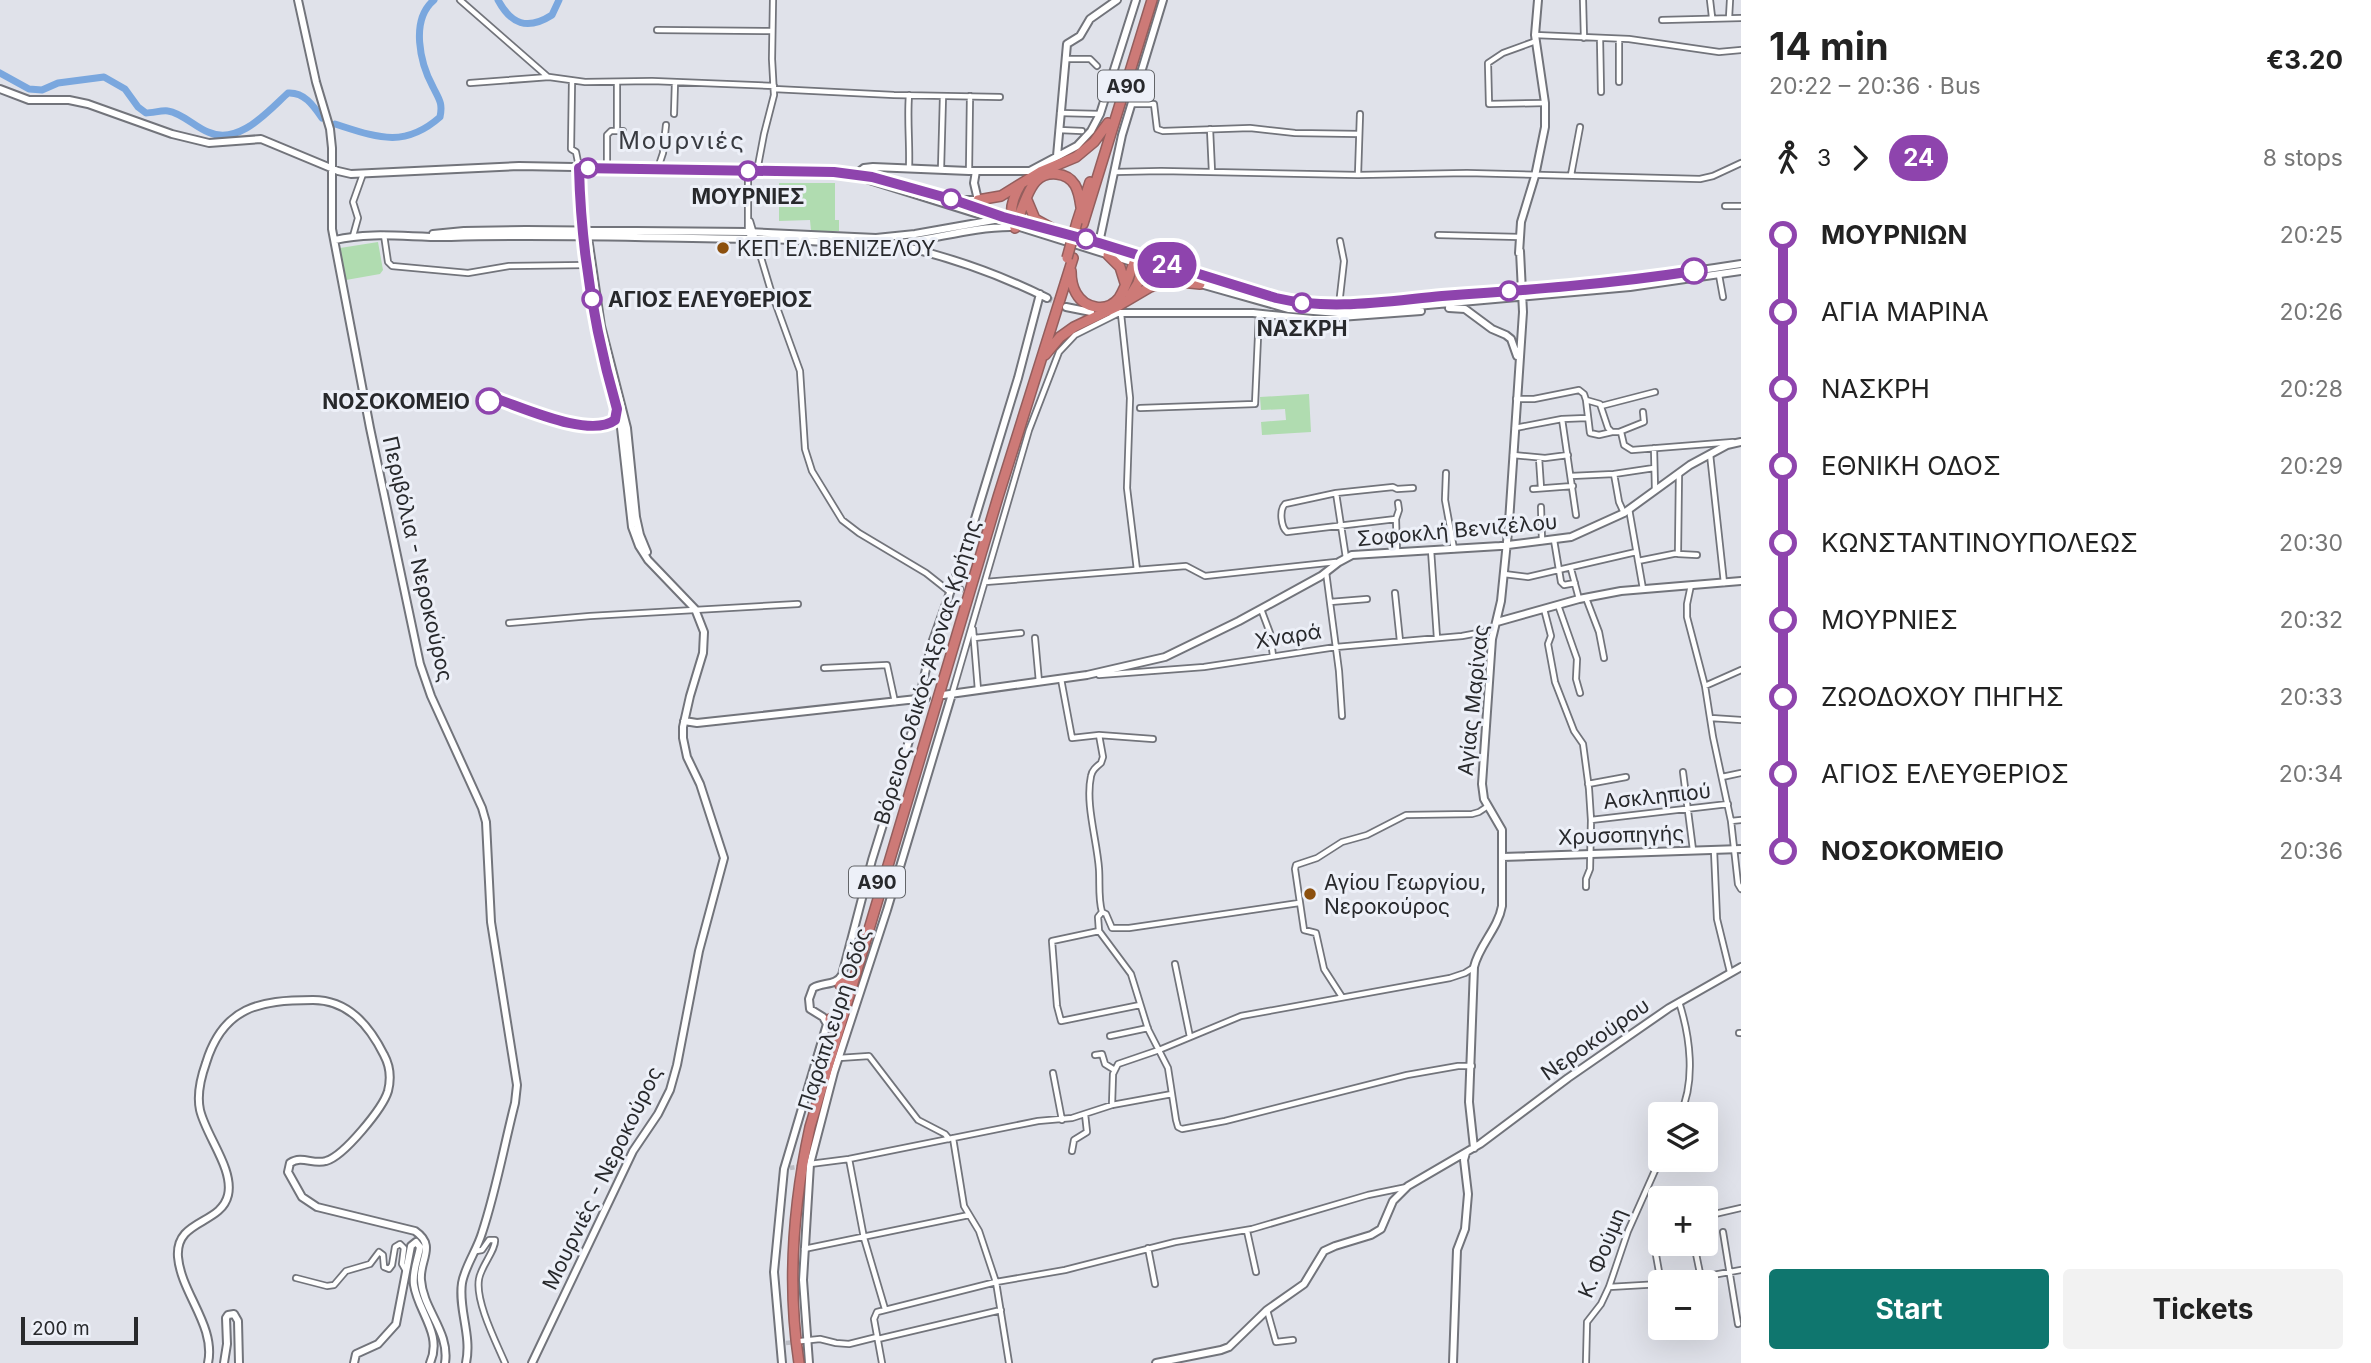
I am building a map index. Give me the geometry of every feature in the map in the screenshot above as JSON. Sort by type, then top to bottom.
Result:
[{"type":"highway","name":"Βόρειος Οδικός Άξονας Κρήτης","points":[[1080,223],[1146,0]]},
{"type":"highway","name":"Βόρειος Οδικός Άξονας Κρήτης","points":[[799,1363],[794,1313],[793,1242],[799,1186],[810,1127],[1080,223],[1152,0]]},
{"type":"highway","points":[[978,200],[1001,196],[1040,172],[1076,157],[1094,142],[1108,123]]},
{"type":"highway","points":[[1009,221],[1027,199],[1033,183],[1039,178],[1058,173],[1066,176],[1075,185],[1082,209]]},
{"type":"highway","points":[[1009,221],[1016,192],[1022,183]]},
{"type":"highway","points":[[1027,199],[1035,219],[1055,230]]},
{"type":"highway","points":[[1108,256],[1120,267],[1125,284]]},
{"type":"highway","points":[[1070,261],[1073,289],[1088,306],[1101,307],[1112,304],[1119,297],[1139,260]]},
{"type":"highway","points":[[1124,302],[1133,291],[1139,260]]},
{"type":"highway","name":"Βόρειος Οδικός Άξονας Κρήτης","points":[[793,1363],[787,1290],[790,1207],[804,1126],[844,982],[1008,443],[1070,261]]},
{"type":"highway","points":[[1041,359],[1060,337],[1074,327],[1150,287],[1164,282],[1199,284]]},
{"type":"main road","name":"Περιβόλια - Νεροκούρος","points":[[298,0],[316,82],[330,129],[331,218],[370,428],[420,664],[431,696],[486,822],[492,930],[517,1085],[487,1217],[462,1286],[468,1335],[466,1363]]},
{"type":"main road","points":[[1057,156],[1059,113],[1068,43],[1078,38],[1090,19],[1117,0]]},
{"type":"main road","points":[[855,175],[864,168],[1030,171],[1083,141],[1100,114],[1136,0]]},
{"type":"main road","points":[[1099,243],[1113,172],[1163,0]]},
{"type":"main road","name":"Αγίας Μαρίνας","points":[[1474,1148],[1469,1102],[1474,967],[1500,916],[1502,906],[1502,830],[1482,795],[1482,784],[1494,631],[1504,574],[1517,399],[1521,237],[1525,204],[1535,176],[1544,135],[1545,103],[1535,38],[1538,0]]},
{"type":"main road","points":[[0,89],[29,100],[69,100],[88,104],[172,134],[209,143],[261,139],[345,173],[506,166],[834,172],[855,175],[954,200],[1108,256],[1139,260],[1305,304],[1339,305],[1630,287],[1741,271]]},
{"type":"main road","points":[[579,168],[586,265],[596,327],[621,428],[632,527],[639,546],[660,573],[695,609]]},
{"type":"main road","points":[[954,200],[978,200],[972,171]]},
{"type":"main road","points":[[855,175],[894,190],[1099,243],[1199,284],[1303,312],[1330,313],[1507,295],[1520,278],[1534,293]]},
{"type":"main road","points":[[335,240],[353,236],[584,230],[596,234],[915,238],[984,228],[1009,221]]},
{"type":"main road","points":[[893,244],[1009,221]]},
{"type":"main road","points":[[584,230],[596,234]]},
{"type":"main road","points":[[584,230],[601,326],[627,428],[638,526],[643,544],[660,573]]},
{"type":"main road","points":[[589,247],[596,234]]},
{"type":"main road","points":[[752,236],[893,244],[917,250],[915,238]]},
{"type":"main road","name":"Παράπλευρη Οδός","points":[[782,1363],[783,1343],[774,1272],[787,1168],[826,1029],[826,1020],[810,1009],[810,993],[816,986],[835,982],[842,975],[872,860],[923,698],[931,646],[954,589],[1043,296],[976,266],[917,250]]},
{"type":"main road","points":[[1507,295],[1521,309],[1534,293],[1741,264]]},
{"type":"main road","points":[[1256,300],[1258,314]]},
{"type":"main road","points":[[1066,307],[1091,312]]},
{"type":"main road","points":[[1117,313],[1258,314],[1326,319],[1460,308],[1508,337],[1517,356]]},
{"type":"main road","name":"Αγίας Μαρίνας","points":[[1518,370],[1521,309]]},
{"type":"main road","name":"Σοφοκλή Βενιζέλου","points":[[1250,614],[1346,558],[1542,542],[1571,537],[1627,511],[1679,472],[1710,454],[1739,442]]},
{"type":"main road","points":[[1497,622],[1583,598],[1643,589],[1741,581]]},
{"type":"main road","name":"Μουρνιές - Νεροκούρος","points":[[532,1363],[633,1151],[667,1097],[677,1065],[699,951],[724,858],[700,784],[687,757],[683,738],[684,721],[705,644],[702,622],[695,609]]},
{"type":"main road","name":"Χναρά","points":[[943,695],[1087,675],[1175,653],[1250,614]]},
{"type":"main road","name":"Παράπλευρη Οδός","points":[[809,1363],[804,1341],[803,1280],[808,1164],[952,694]]},
{"type":"main road","points":[[684,721],[696,723],[923,698]]},
{"type":"main road","name":"Χρυσοπηγής","points":[[1503,857],[1737,849]]},
{"type":"main road","name":"Νεροκούρου","points":[[1408,1186],[1474,1148],[1568,1078],[1679,1002],[1741,967]]},
{"type":"main road","points":[[208,1363],[206,1336],[181,1270],[178,1251],[179,1241],[184,1234],[217,1212],[228,1194],[226,1171],[200,1111],[204,1068],[220,1031],[238,1013],[262,1004],[310,1000],[335,1002],[358,1017],[385,1057],[390,1079],[381,1105],[338,1154],[321,1162],[295,1160],[290,1163],[288,1172],[302,1197],[317,1207],[415,1231],[425,1239],[421,1281],[445,1343],[445,1363]]},
{"type":"main road","points":[[1453,1363],[1457,1250],[1465,1229],[1468,1194],[1464,1160],[1466,1153]]},
{"type":"main road","points":[[1156,1363],[1229,1347],[1267,1310],[1304,1284],[1324,1251],[1371,1235],[1381,1228],[1393,1201],[1408,1186]]},
{"type":"main road","points":[[354,1363],[359,1351],[379,1344],[393,1330],[411,1246],[416,1242],[420,1247],[414,1285],[433,1336],[434,1348],[430,1363]]},
{"type":"main road","points":[[224,1363],[227,1344],[226,1318],[234,1314],[238,1321],[239,1363]]},
{"type":"street","points":[[460,0],[549,77]]},
{"type":"street","points":[[757,171],[774,87],[773,0]]},
{"type":"street","points":[[1583,0],[1584,38]]},
{"type":"street","points":[[1710,0],[1712,17]]},
{"type":"street","points":[[1730,0],[1730,18]]},
{"type":"street","points":[[1662,20],[1741,18]]},
{"type":"street","points":[[657,30],[772,31]]},
{"type":"street","points":[[1545,103],[1489,104],[1488,63],[1535,38],[1619,39],[1713,51],[1741,50]]},
{"type":"street","points":[[1600,38],[1601,92]]},
{"type":"street","points":[[1619,39],[1619,82]]},
{"type":"street","points":[[1065,59],[1090,59],[1097,66]]},
{"type":"street","points":[[470,83],[549,77],[572,81],[675,82],[909,95],[1000,97]]},
{"type":"street","points":[[572,81],[571,149],[576,152],[579,168]]},
{"type":"street","points":[[607,169],[607,135],[611,131],[620,131],[617,82]]},
{"type":"street","points":[[674,114],[675,82]]},
{"type":"street","points":[[909,95],[909,168]]},
{"type":"street","points":[[941,169],[943,96]]},
{"type":"street","points":[[970,96],[972,171]]},
{"type":"street","points":[[1132,104],[1154,104],[1156,126],[1159,130],[1169,132],[1258,128],[1294,133],[1359,134]]},
{"type":"street","points":[[1059,113],[1100,114]]},
{"type":"street","points":[[1358,175],[1360,114]]},
{"type":"street","points":[[658,170],[666,125]]},
{"type":"street","points":[[1571,175],[1580,127]]},
{"type":"street","points":[[1059,130],[1082,131]]},
{"type":"street","points":[[1210,130],[1212,172]]},
{"type":"street","points":[[1113,172],[1358,175],[1467,173],[1700,178],[1713,176],[1741,163]]},
{"type":"street","points":[[748,171],[752,236],[800,371],[805,449],[812,471],[834,508],[850,527],[954,589]]},
{"type":"street","points":[[353,236],[358,218],[353,202],[363,174]]},
{"type":"street","points":[[1725,206],[1741,206]]},
{"type":"street","points":[[384,235],[388,262],[392,267],[468,273],[509,266],[586,265]]},
{"type":"street","points":[[1438,235],[1521,237]]},
{"type":"street","points":[[1339,305],[1344,261],[1340,241]]},
{"type":"street","points":[[1719,275],[1723,297]]},
{"type":"street","points":[[952,694],[979,593],[985,582],[1030,430],[1059,352],[1074,335],[1117,313],[1130,398],[1127,488],[1137,570]]},
{"type":"street","points":[[1140,408],[1255,404],[1258,314]]},
{"type":"street","points":[[1517,399],[1534,399],[1578,390],[1584,394],[1586,400],[1589,432],[1592,434],[1619,432],[1644,422],[1643,412]]},
{"type":"street","points":[[1601,406],[1655,393]]},
{"type":"street","points":[[1586,400],[1601,406],[1608,428],[1612,432]]},
{"type":"street","points":[[1514,428],[1562,419],[1587,418]]},
{"type":"street","points":[[1562,419],[1576,515]]},
{"type":"street","points":[[1619,432],[1622,433],[1624,445],[1628,449],[1739,442]]},
{"type":"street","points":[[1654,448],[1655,489]]},
{"type":"street","points":[[1710,454],[1724,583]]},
{"type":"street","points":[[1512,455],[1539,458],[1568,455]]},
{"type":"street","points":[[1539,458],[1541,488]]},
{"type":"street","points":[[1571,476],[1614,474],[1654,468]]},
{"type":"street","points":[[1677,554],[1679,472]]},
{"type":"street","points":[[1446,473],[1444,500],[1454,549]]},
{"type":"street","points":[[1614,474],[1619,502],[1627,511],[1643,589]]},
{"type":"street","points":[[1533,489],[1573,486]]},
{"type":"street","points":[[1396,519],[1287,532],[1283,526],[1282,509],[1285,504],[1336,493],[1393,487],[1413,488]]},
{"type":"street","points":[[1336,493],[1346,558]]},
{"type":"street","points":[[1397,552],[1398,503]]},
{"type":"street","points":[[1541,507],[1542,542]]},
{"type":"street","points":[[1554,540],[1562,584],[1575,583]]},
{"type":"street","points":[[1431,550],[1437,638]]},
{"type":"street","points":[[1504,574],[1528,577],[1636,552]]},
{"type":"street","points":[[1638,561],[1677,554],[1697,555]]},
{"type":"street","points":[[985,582],[1186,566],[1205,576],[1339,562]]},
{"type":"street","points":[[1571,569],[1599,632],[1604,658]]},
{"type":"street","points":[[1326,572],[1342,716]]},
{"type":"street","points":[[1691,584],[1687,617],[1705,686],[1737,849],[1738,884],[1739,890],[1741,889]]},
{"type":"street","points":[[1395,593],[1400,641]]},
{"type":"street","points":[[1330,602],[1367,599]]},
{"type":"street","points":[[509,623],[548,618],[798,604]]},
{"type":"street","points":[[1558,605],[1577,659],[1576,679],[1580,692]]},
{"type":"street","points":[[1260,608],[1270,633],[1273,656]]},
{"type":"street","points":[[1544,609],[1554,677],[1574,731],[1583,744],[1591,820],[1590,869],[1586,887]]},
{"type":"street","points":[[972,625],[978,690]]},
{"type":"street","name":"Χναρά","points":[[1087,675],[1203,667],[1336,647],[1494,631]]},
{"type":"street","points":[[974,638],[1021,634]]},
{"type":"street","points":[[1035,638],[1039,682]]},
{"type":"street","points":[[824,668],[887,665],[895,702]]},
{"type":"street","points":[[1705,686],[1741,670]]},
{"type":"street","points":[[1061,679],[1072,738],[1099,735],[1153,739]]},
{"type":"street","points":[[1710,718],[1741,720]]},
{"type":"street","points":[[1099,735],[1103,757],[1101,763],[1092,771],[1090,796],[1099,866],[1102,912],[1098,918],[1099,931],[1131,974],[1148,1028],[1168,1068],[1177,1124],[1182,1129],[1247,1116],[1407,1075],[1472,1066]]},
{"type":"street","points":[[1683,772],[1693,850]]},
{"type":"street","points":[[1721,777],[1741,773]]},
{"type":"street","points":[[1589,785],[1626,777]]},
{"type":"street","name":"Ασκληπιού","points":[[1591,820],[1728,804]]},
{"type":"street","points":[[1342,997],[1324,968],[1316,933],[1304,930],[1295,869],[1298,864],[1317,858],[1342,842],[1371,834],[1406,815],[1472,814],[1488,806]]},
{"type":"street","points":[[1731,821],[1741,820]]},
{"type":"street","points":[[1714,849],[1717,919],[1730,972]]},
{"type":"street","points":[[1102,912],[1106,914],[1112,928],[1129,928],[1300,902]]},
{"type":"street","points":[[1099,931],[1052,941],[1059,1019],[1063,1021],[1140,1006]]},
{"type":"street","points":[[1175,964],[1190,1037]]},
{"type":"street","points":[[1112,1105],[1113,1069],[1120,1062],[1159,1050],[1241,1016],[1458,976],[1474,967]]},
{"type":"street","points":[[1679,1002],[1685,1020],[1689,1084],[1686,1102]]},
{"type":"street","points":[[1110,1036],[1148,1028]]},
{"type":"street","points":[[1095,1055],[1102,1055],[1105,1064],[1113,1069]]},
{"type":"street","points":[[839,1058],[869,1056],[918,1120],[951,1138],[964,1206],[979,1231],[996,1282],[1009,1363]]},
{"type":"street","points":[[1053,1073],[1062,1120]]},
{"type":"street","points":[[808,1164],[849,1159],[1038,1121],[1062,1120],[1112,1105],[1172,1094]]},
{"type":"street","points":[[1072,1151],[1074,1140],[1087,1132],[1086,1114]]},
{"type":"street","points":[[849,1159],[864,1238],[885,1309]]},
{"type":"street","name":"Κ. Φούμη","points":[[1586,1363],[1586,1325],[1609,1287],[1628,1231],[1654,1172]]},
{"type":"street","points":[[882,1363],[873,1316],[885,1309],[996,1282],[1065,1270],[1148,1248],[1247,1231],[1408,1186]]},
{"type":"street","points":[[1718,1213],[1741,1208]]},
{"type":"street","points":[[803,1249],[969,1215]]},
{"type":"street","points":[[1247,1231],[1256,1272]]},
{"type":"street","points":[[1723,1232],[1738,1324]]},
{"type":"street","points":[[475,1251],[482,1250],[489,1240],[495,1240],[494,1247],[482,1267],[478,1290],[505,1363]]},
{"type":"street","points":[[296,1278],[327,1286],[334,1285],[346,1271],[370,1264],[379,1252],[383,1255],[384,1267],[389,1269],[395,1247],[400,1244],[404,1248],[403,1269],[407,1271]]},
{"type":"street","points":[[1148,1248],[1155,1284]]},
{"type":"street","points":[[1718,1275],[1741,1270]]},
{"type":"street","points":[[1609,1287],[1648,1286]]},
{"type":"street","points":[[804,1341],[820,1339],[849,1344],[1001,1310]]},
{"type":"street","points":[[1267,1310],[1275,1341],[1279,1343],[1293,1340]]},
{"type":"green space","points":[[779,183],[835,183],[835,220],[839,220],[839,231],[811,231],[810,220],[779,221]]},
{"type":"green space","points":[[378,242],[383,270],[380,274],[346,280],[340,248]]},
{"type":"green space","points":[[1309,394],[1311,432],[1262,435],[1261,422],[1286,420],[1285,409],[1261,410],[1260,397]]},
{"type":"waterway","points":[[335,124],[377,136],[402,137],[427,127],[440,117],[440,101],[424,66],[420,42],[422,19],[434,0]]},
{"type":"waterway","points":[[498,0],[514,20],[527,24],[552,15],[559,0]]},
{"type":"waterway","points":[[0,73],[29,89],[42,90],[58,83],[104,77],[125,89],[146,113],[173,112],[203,130],[220,135],[242,131],[288,93],[303,97],[322,118]]},
{"type":"tunnel","points":[[1047,298],[1066,307]]},
{"type":"tunnel","points":[[790,1168],[802,1166]]},
{"type":"tunnel","points":[[786,1343],[797,1342]]},
{"type":"bus line","name":"24","points":[[489,401],[494,398],[575,425],[598,426],[615,420],[617,409],[596,327],[581,231],[579,168],[834,172],[872,177],[1276,298],[1305,304],[1339,305],[1523,290],[1615,282],[1694,271]]},
{"type":"place","name":"ΜΟΥΡΝΙΕΣ","points":[[748,171]]},
{"type":"place","name":"ΚΕΠ ΕΛ.ΒΕΝΙΖΕΛΟΥ","points":[[723,248]]},
{"type":"place","name":"ΑΓΙΟΣ ΕΛΕΥΘΕΡΙΟΣ","points":[[592,299]]},
{"type":"place","name":"ΝΑΣΚΡΗ","points":[[1302,303]]},
{"type":"place","name":"ΝΟΣΟΚΟΜΕΙΟ","points":[[489,401]]},
{"type":"place","name":"Αγίου Γεωργίου, Νεροκούρος","points":[[1310,894]]},
{"type":"district","name":"Μουρνιές","points":[[682,140]]}]
